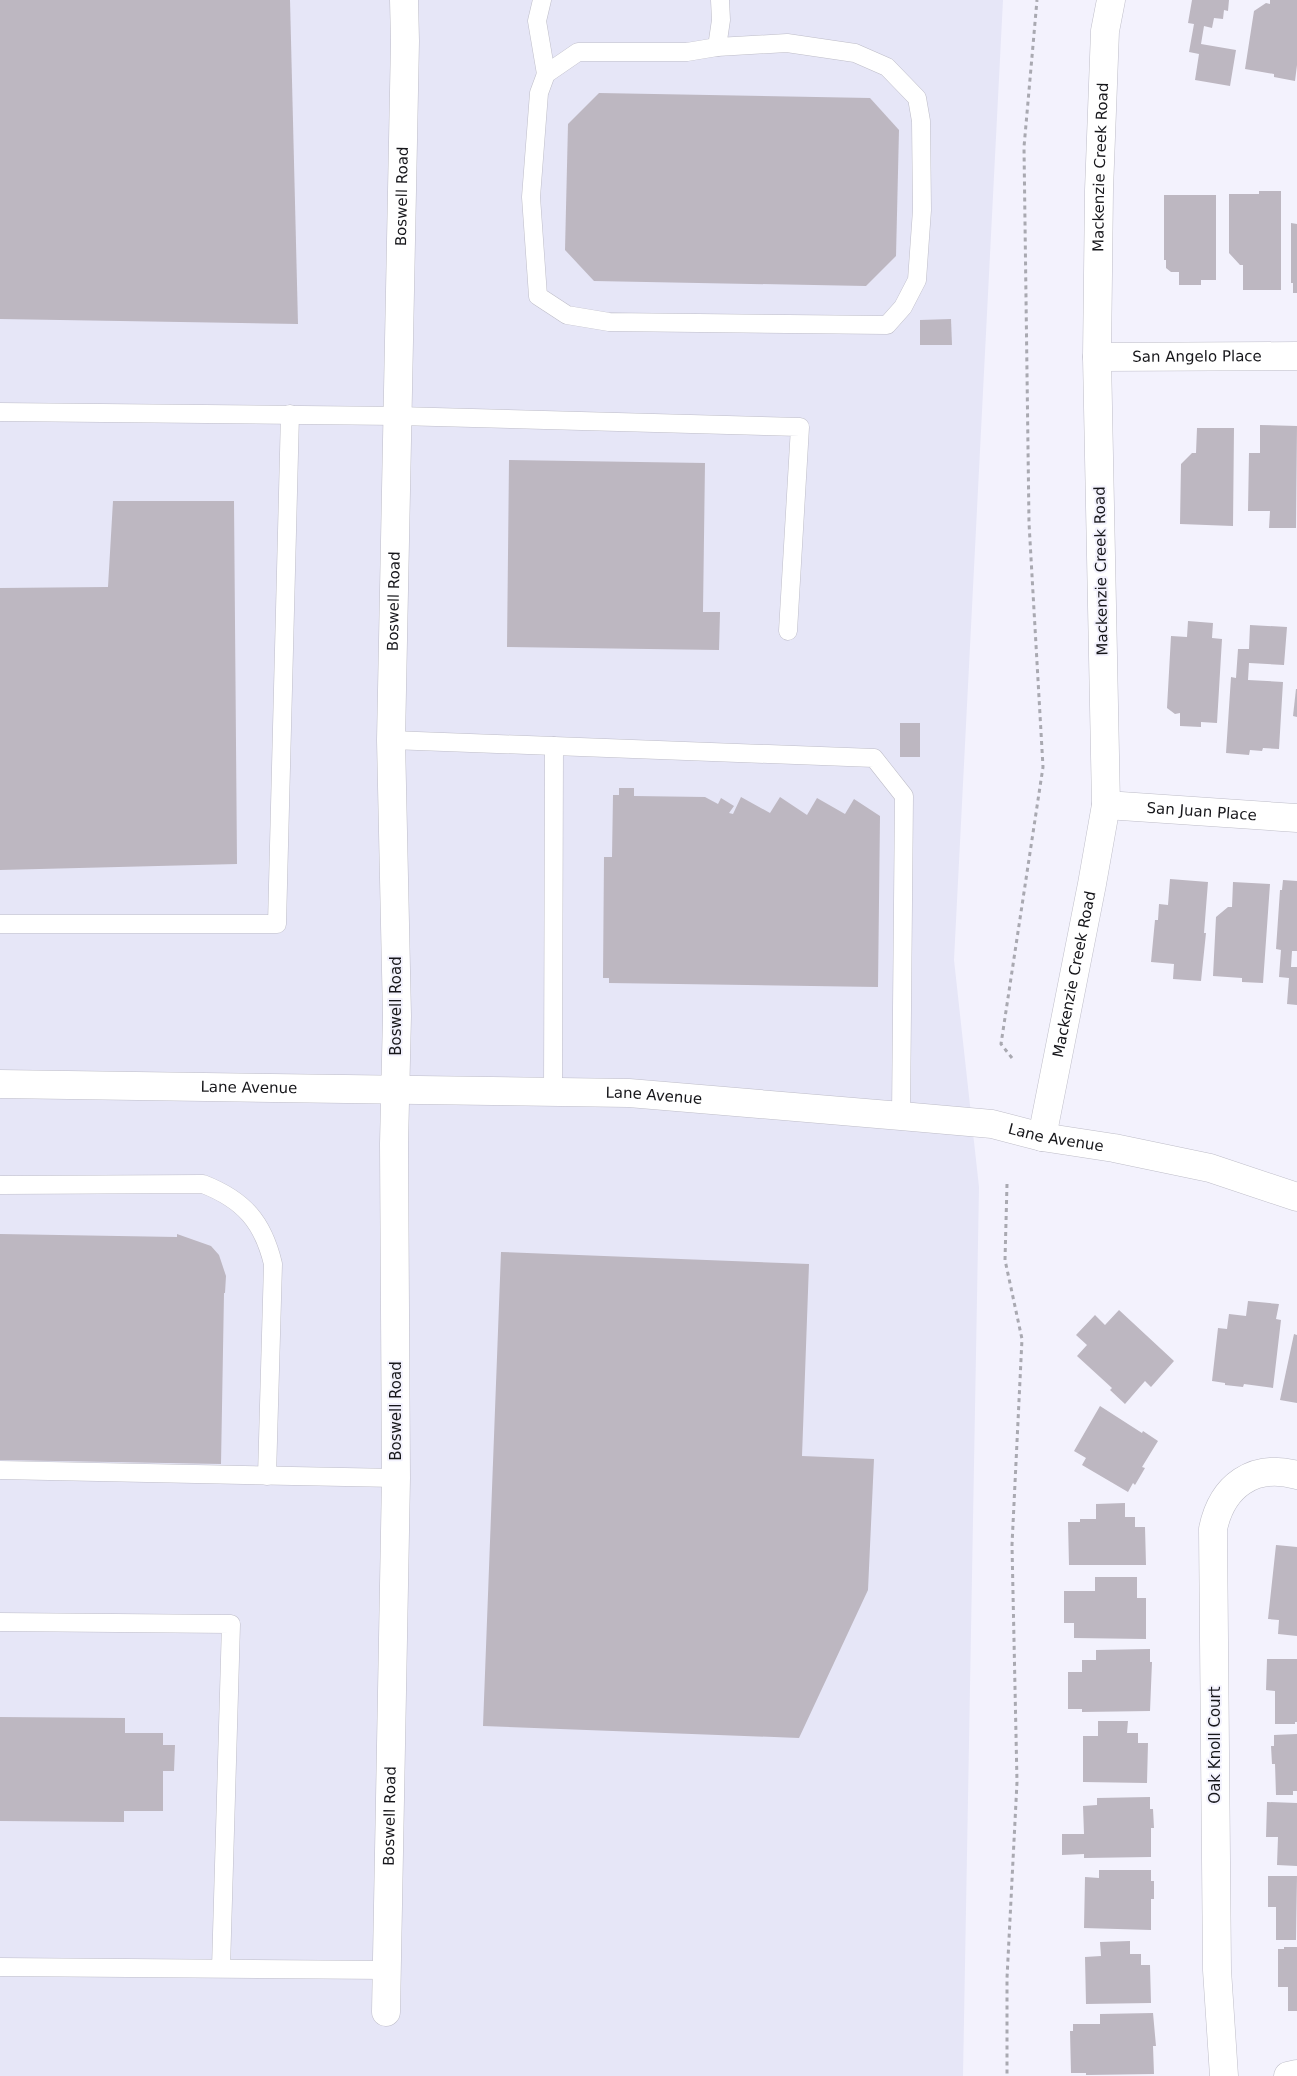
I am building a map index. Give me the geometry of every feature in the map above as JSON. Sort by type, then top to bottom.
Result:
[{"type":"street","name":"Boswell Road","points":[[386,2012],[396,1478],[395,1089],[397,1016],[391,740],[406,41],[404,0]]},
{"type":"street","name":"Mackenzie Creek Road","points":[[1042,1137],[1089,903],[1106,805],[1097,357],[1098,190],[1105,31],[1111,0]]},
{"type":"street","name":"San Angelo Place","points":[[1097,357],[1297,356]]},
{"type":"street","name":"San Juan Place","points":[[1106,805],[1297,818]]},
{"type":"street","name":"Lane Avenue","points":[[0,1084],[629,1093],[901,1116],[992,1124],[1042,1137],[1114,1148],[1210,1168],[1297,1197]]},
{"type":"street","name":"Oak Knoll Court","points":[[1224,2076],[1217,1970],[1213,1529],[1221,1502],[1240,1482],[1253,1475],[1267,1471],[1282,1471],[1297,1475]]},
{"type":"street","points":[[1288,2076],[1297,2074]]},
{"type":"lane","points":[[542,0],[537,21],[546,74],[539,93],[531,197],[538,296],[567,315],[609,322],[887,325],[903,307],[917,280],[922,210],[921,121],[917,98],[887,68],[855,53],[787,44],[717,47],[687,52],[578,52],[546,74]]},
{"type":"lane","points":[[717,47],[721,20],[720,0]]},
{"type":"lane","points":[[0,412],[398,416],[800,428],[788,631]]},
{"type":"lane","points":[[0,924],[277,924],[290,414]]},
{"type":"lane","points":[[391,740],[874,758],[904,796],[901,1116]]},
{"type":"lane","points":[[553,1092],[554,746]]},
{"type":"lane","points":[[0,1185],[203,1184],[228,1196],[250,1214],[261,1229],[273,1264],[267,1476]]},
{"type":"lane","points":[[0,1470],[396,1478]]},
{"type":"lane","points":[[0,1622],[231,1624],[221,1968]]},
{"type":"lane","points":[[0,1967],[387,1970]]},
{"type":"path","points":[[1012,1058],[1001,1044],[1043,767],[1029,523],[1024,147],[1037,0]]},
{"type":"path","points":[[1006,1184],[1005,1260],[1022,1339],[1012,1545],[1017,1782],[1007,1978],[1007,2076]]},
{"type":"shaded area","points":[[0,0],[1003,0],[954,960],[979,1187],[963,2076],[0,2076]]},
{"type":"building","points":[[0,0],[290,0],[298,324],[0,319]]},
{"type":"building","points":[[1192,0],[1229,0],[1228,11],[1224,10],[1223,19],[1214,18],[1212,28],[1204,26],[1201,44],[1236,50],[1230,86],[1195,80],[1199,54],[1189,52],[1194,24],[1188,23]]},
{"type":"building","points":[[1270,0],[1297,0],[1297,65],[1295,81],[1274,77],[1274,74],[1245,69],[1254,11],[1266,3],[1270,4]]},
{"type":"building","points":[[599,93],[870,98],[899,130],[896,256],[866,286],[594,281],[565,250],[568,124]]},
{"type":"building","points":[[1259,191],[1281,191],[1281,290],[1243,290],[1243,265],[1240,265],[1229,253],[1229,194],[1259,194]]},
{"type":"building","points":[[1164,195],[1216,195],[1216,280],[1201,280],[1201,285],[1179,285],[1179,272],[1171,272],[1166,268],[1166,260],[1164,260]]},
{"type":"building","points":[[1291,223],[1297,224],[1297,293],[1293,293],[1293,283],[1291,283]]},
{"type":"building","points":[[951,319],[952,345],[920,345],[920,320]]},
{"type":"building","points":[[1260,425],[1297,426],[1296,528],[1269,528],[1270,511],[1248,511],[1249,453],[1260,453]]},
{"type":"building","points":[[1197,428],[1234,428],[1233,526],[1180,524],[1181,464],[1192,453],[1196,453]]},
{"type":"building","points":[[509,460],[705,463],[703,612],[720,612],[719,650],[507,647]]},
{"type":"building","points":[[113,501],[234,501],[237,864],[0,870],[0,588],[108,587]]},
{"type":"building","points":[[1188,621],[1213,623],[1212,638],[1222,639],[1217,723],[1201,722],[1201,727],[1180,726],[1180,713],[1175,714],[1167,708],[1171,636],[1187,637]]},
{"type":"building","points":[[1250,625],[1287,627],[1284,665],[1249,663],[1248,680],[1283,682],[1279,749],[1263,748],[1262,751],[1250,750],[1249,755],[1226,753],[1231,677],[1236,678],[1238,649],[1249,649]]},
{"type":"building","points":[[1297,689],[1297,717],[1293,716]]},
{"type":"building","points":[[900,723],[920,723],[920,757],[900,757]]},
{"type":"building","points":[[619,788],[634,788],[634,796],[705,797],[718,804],[721,798],[734,806],[729,813],[733,814],[741,797],[770,813],[780,797],[807,815],[817,798],[845,814],[854,799],[880,816],[878,987],[609,983],[609,978],[603,978],[604,857],[612,857],[613,795],[619,795]]},
{"type":"building","points":[[1170,879],[1208,882],[1204,933],[1206,933],[1201,981],[1173,979],[1174,964],[1151,962],[1155,920],[1158,920],[1159,904],[1168,905]]},
{"type":"building","points":[[1283,880],[1297,881],[1297,951],[1292,951],[1291,967],[1297,967],[1297,1005],[1287,1004],[1289,978],[1279,977],[1281,950],[1276,949],[1280,890],[1282,890]]},
{"type":"building","points":[[1233,882],[1270,884],[1263,983],[1242,982],[1242,978],[1213,976],[1216,917],[1228,907],[1232,907]]},
{"type":"building","points":[[0,1234],[177,1237],[177,1234],[211,1246],[219,1255],[226,1276],[224,1293],[221,1464],[0,1460]]},
{"type":"building","points":[[501,1252],[809,1264],[802,1456],[874,1459],[868,1590],[799,1738],[483,1726]]},
{"type":"building","points":[[1248,1301],[1279,1304],[1276,1319],[1281,1320],[1273,1388],[1244,1384],[1243,1387],[1225,1385],[1225,1383],[1212,1381],[1218,1328],[1227,1329],[1229,1314],[1246,1316]]},
{"type":"building","points":[[1119,1310],[1174,1361],[1151,1387],[1145,1381],[1125,1404],[1110,1390],[1112,1388],[1077,1356],[1087,1345],[1076,1335],[1095,1315],[1105,1325]]},
{"type":"building","points":[[1294,1334],[1297,1335],[1297,1403],[1280,1400]]},
{"type":"building","points":[[1100,1406],[1158,1441],[1142,1467],[1145,1468],[1135,1485],[1133,1483],[1128,1492],[1082,1465],[1086,1458],[1074,1451]]},
{"type":"building","points":[[1125,1503],[1125,1517],[1135,1517],[1135,1527],[1145,1527],[1146,1565],[1069,1565],[1068,1522],[1080,1522],[1080,1519],[1096,1519],[1096,1504]]},
{"type":"building","points":[[1276,1545],[1297,1547],[1297,1636],[1278,1634],[1279,1620],[1268,1619]]},
{"type":"building","points":[[1095,1577],[1137,1577],[1137,1598],[1146,1598],[1146,1639],[1074,1638],[1074,1623],[1064,1623],[1064,1591],[1095,1591]]},
{"type":"building","points":[[1150,1649],[1150,1662],[1152,1662],[1150,1711],[1082,1712],[1082,1709],[1068,1709],[1068,1672],[1082,1672],[1082,1660],[1096,1660],[1096,1650]]},
{"type":"building","points":[[1267,1659],[1297,1659],[1297,1722],[1295,1724],[1275,1724],[1275,1691],[1266,1690]]},
{"type":"building","points":[[0,1717],[125,1718],[125,1733],[163,1733],[163,1745],[175,1745],[174,1771],[163,1771],[163,1811],[124,1811],[124,1822],[0,1821]]},
{"type":"building","points":[[1098,1721],[1128,1721],[1127,1733],[1138,1733],[1138,1743],[1148,1743],[1147,1783],[1083,1782],[1083,1736],[1098,1736]]},
{"type":"building","points":[[1297,1734],[1297,1791],[1293,1791],[1293,1795],[1276,1795],[1275,1764],[1272,1764],[1271,1746],[1274,1746],[1274,1735]]},
{"type":"building","points":[[1150,1797],[1150,1809],[1153,1809],[1154,1828],[1151,1828],[1151,1857],[1084,1858],[1084,1854],[1062,1855],[1062,1834],[1084,1834],[1083,1806],[1097,1805],[1097,1798]]},
{"type":"building","points":[[1267,1802],[1297,1803],[1297,1866],[1277,1865],[1278,1837],[1266,1837]]},
{"type":"building","points":[[1099,1870],[1151,1870],[1151,1881],[1154,1881],[1154,1899],[1151,1899],[1151,1930],[1084,1928],[1085,1877],[1099,1878]]},
{"type":"building","points":[[1268,1876],[1297,1876],[1296,1940],[1276,1940],[1276,1907],[1268,1907]]},
{"type":"building","points":[[1130,1941],[1130,1954],[1141,1954],[1141,1965],[1150,1965],[1151,2003],[1086,2004],[1085,1957],[1101,1956],[1100,1942]]},
{"type":"building","points":[[1284,1947],[1297,1947],[1297,2011],[1288,2011],[1288,1987],[1278,1987],[1278,1949],[1284,1949]]},
{"type":"building","points":[[1153,2013],[1156,2046],[1153,2046],[1154,2074],[1086,2075],[1086,2073],[1071,2073],[1070,2031],[1073,2031],[1073,2024],[1100,2024],[1100,2014]]}]
